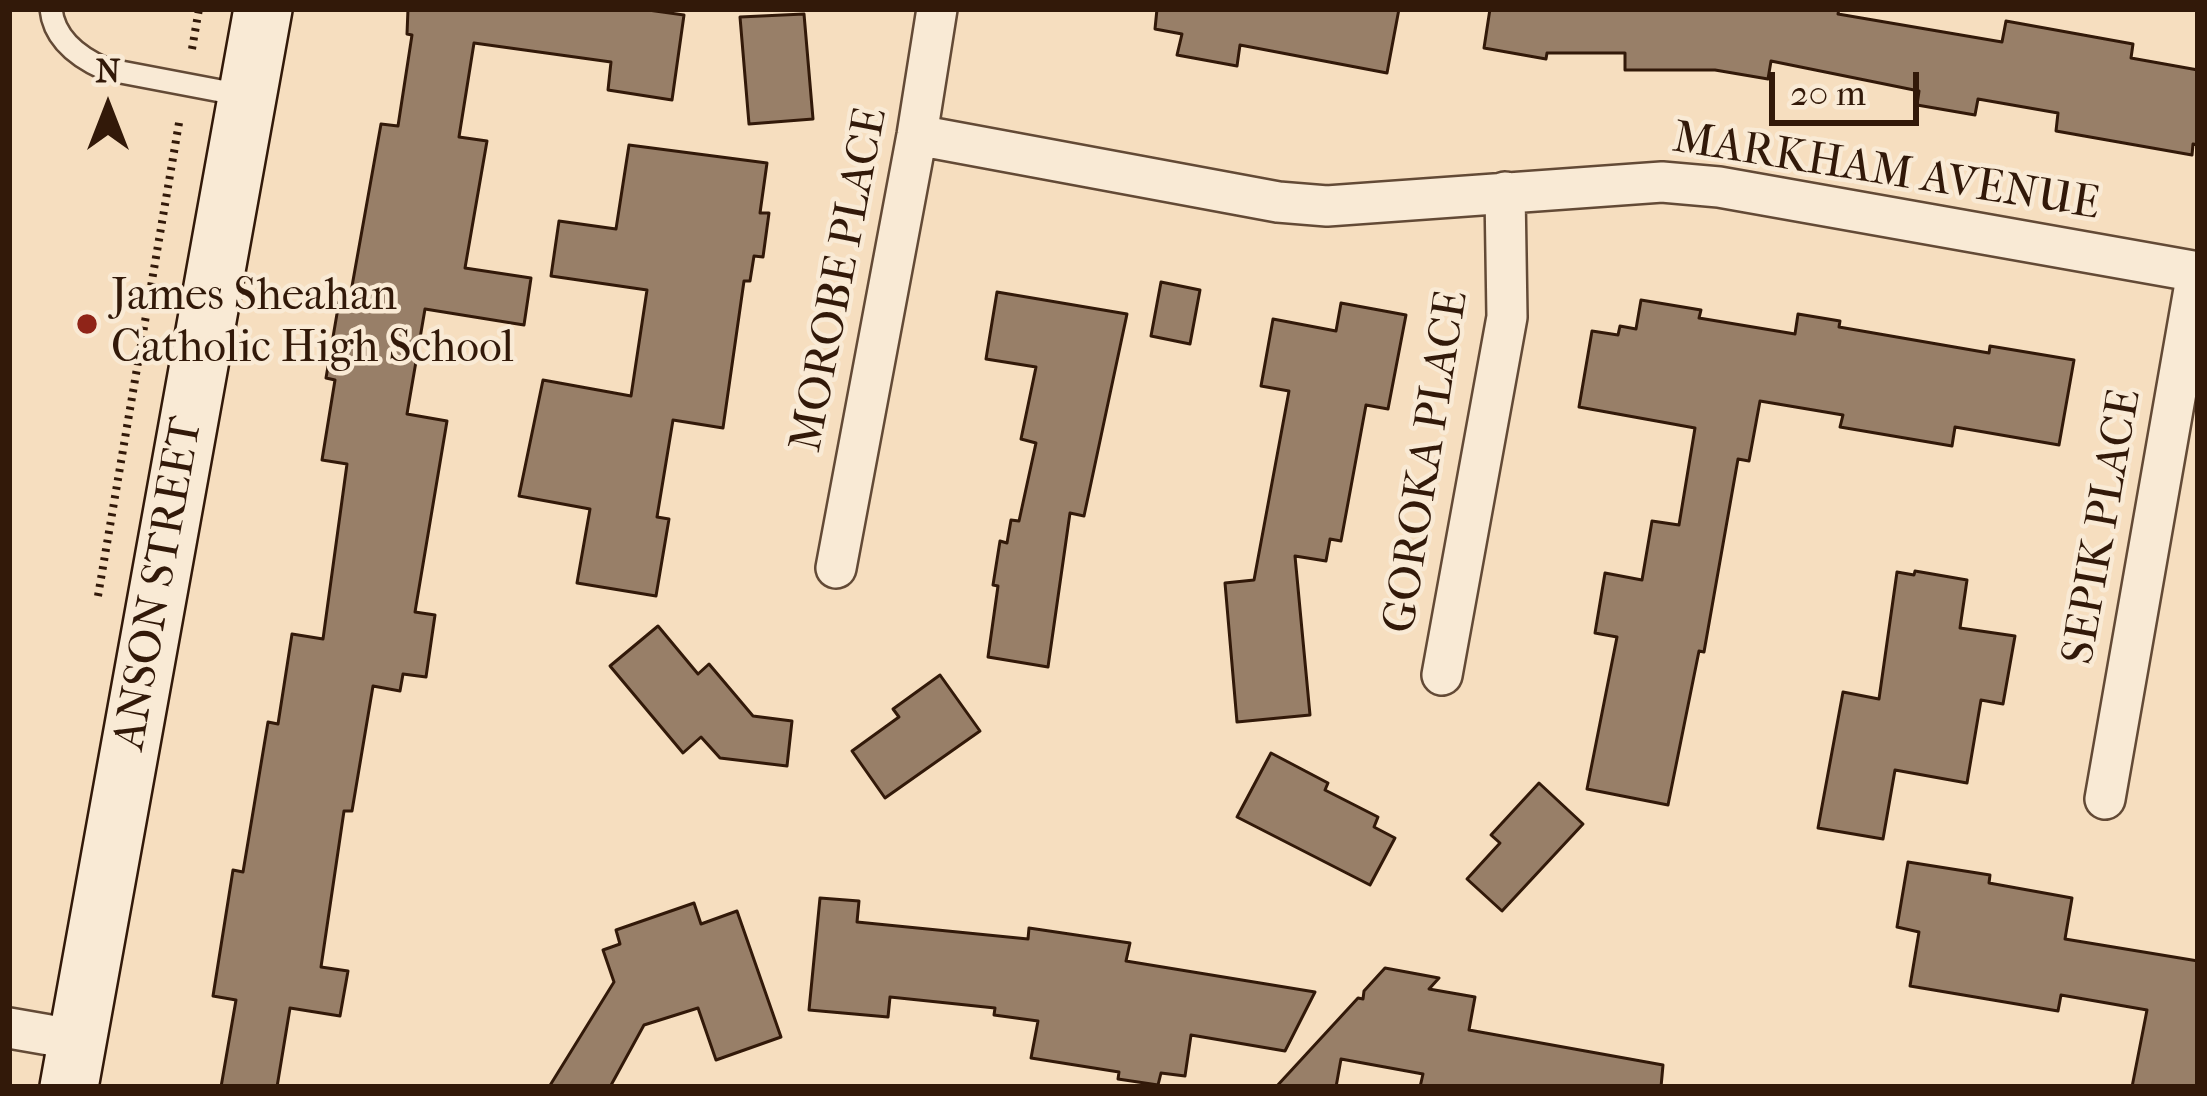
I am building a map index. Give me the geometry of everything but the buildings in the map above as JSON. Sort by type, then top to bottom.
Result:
[{"type":"street","name":"ANSON STREET","points":[[74,1063],[263,9]]},
{"type":"street","name":"MOROBE PLACE","points":[[836,568],[937,9]]},
{"type":"street","name":"MARKHAM AVENUE","points":[[917,135],[1278,202],[1327,206],[1662,182],[1719,187],[2198,272]]},
{"type":"street","name":"GOROKA PLACE","points":[[1442,675],[1507,317],[1505,192]]},
{"type":"street","name":"SEPIK PLACE","points":[[2105,799],[2198,272]]},
{"type":"street","points":[[9,1028],[74,1063]]},
{"type":"lane","points":[[51,9],[60,37],[88,62],[116,72],[247,96]]},
{"type":"path","points":[[98,596],[199,9]]},
{"type":"place","name":"James Sheahan Catholic High School","points":[[87,324]]}]
